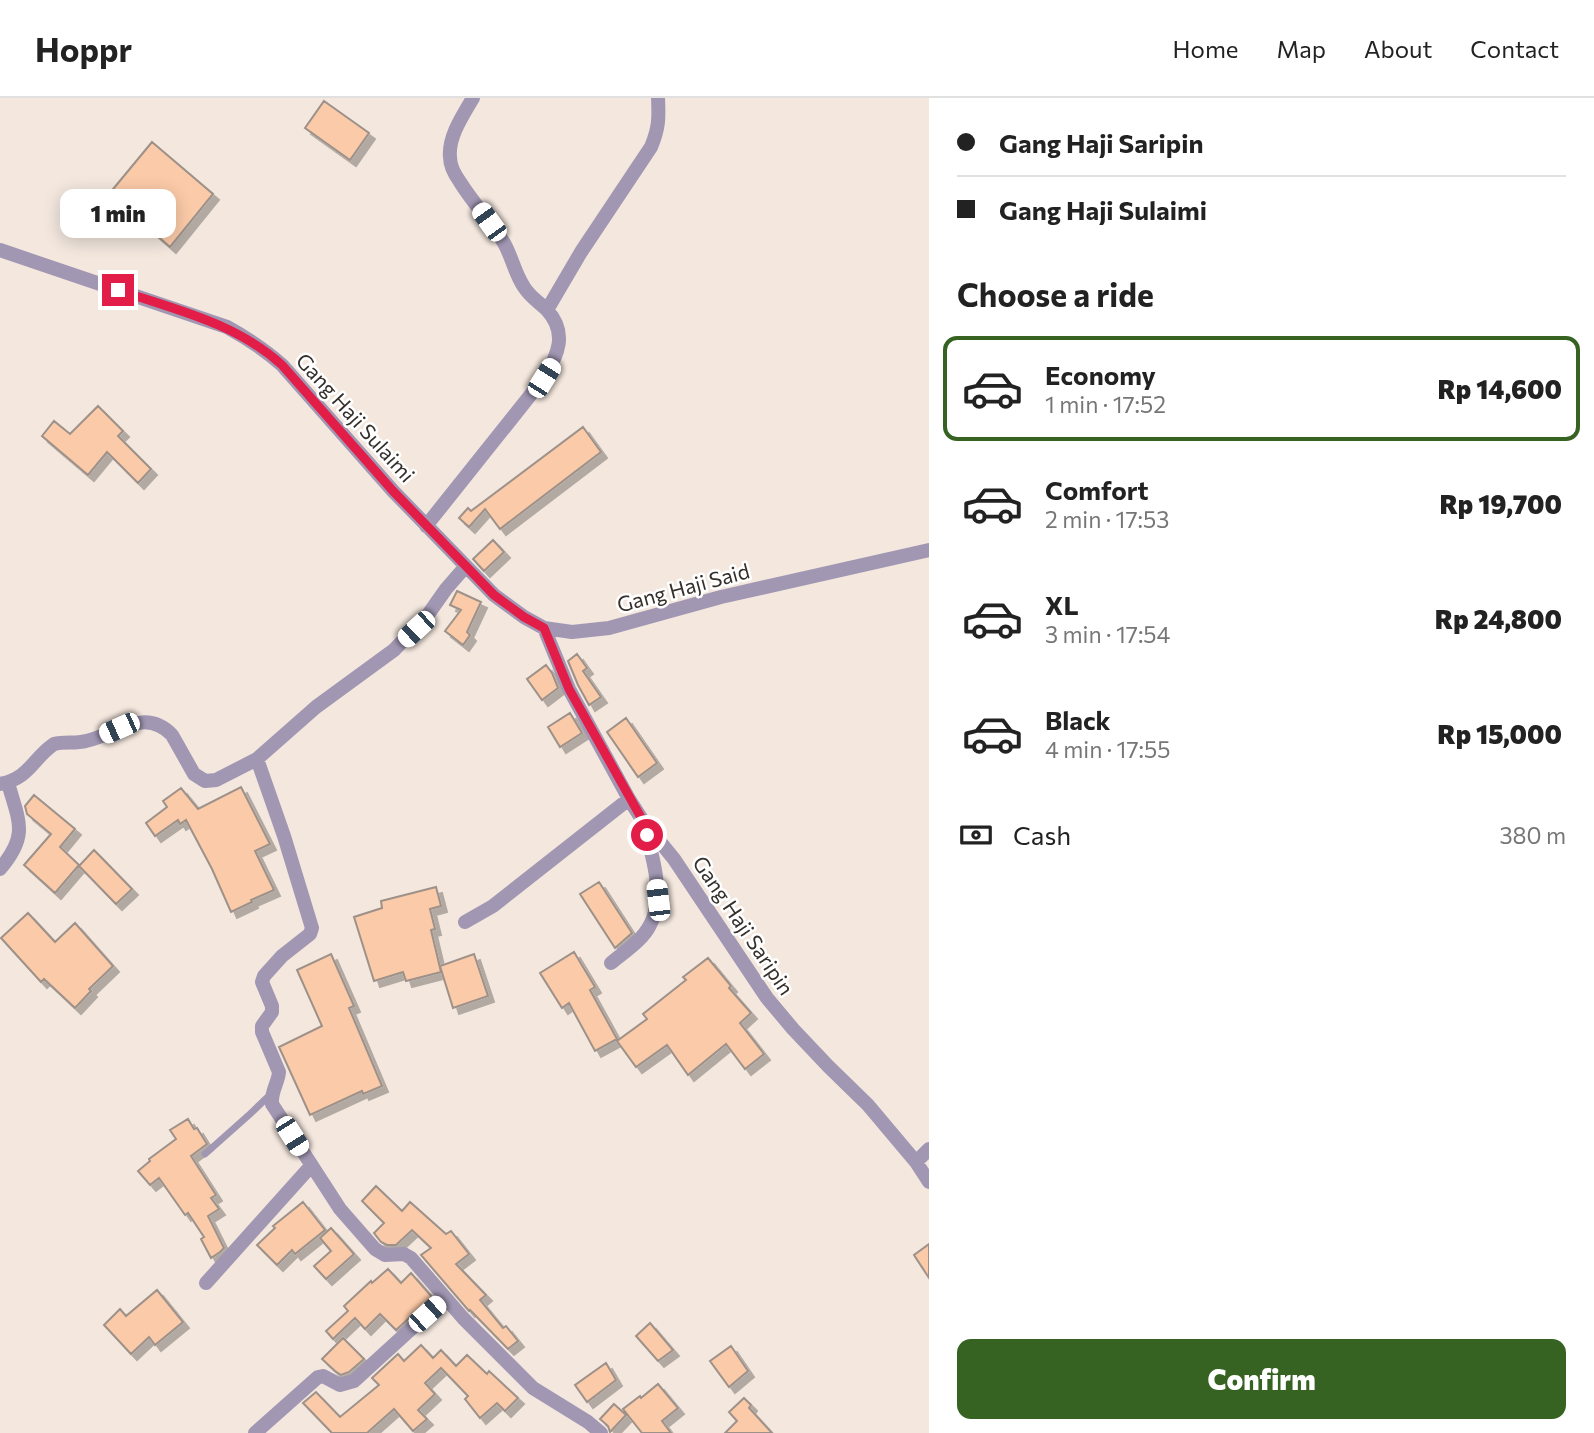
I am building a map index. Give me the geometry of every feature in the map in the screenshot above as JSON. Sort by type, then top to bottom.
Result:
[{"type":"street","points":[[426,526],[544,378],[552,365],[560,339],[557,324],[525,289],[505,244],[453,172],[450,158],[452,140],[473,98]]},
{"type":"street","points":[[547,310],[581,252],[651,147],[658,131],[658,98]]},
{"type":"street","name":"Gang Haji Sulaimi","points":[[0,250],[227,327],[252,341],[282,365],[393,491],[466,566]]},
{"type":"street","name":"Gang Haji Said","points":[[466,566],[494,595],[524,617],[544,628],[572,632],[609,628],[734,594],[929,550]]},
{"type":"street","points":[[0,869],[14,850],[20,831],[19,821],[4,784],[28,771],[54,744],[86,741],[126,726],[151,722],[172,735],[194,774],[205,781],[216,780],[257,759],[316,708],[394,650],[427,617],[466,566]]},
{"type":"street","name":"Gang Haji Saripin","points":[[544,628],[569,689],[643,821],[674,859],[767,998],[867,1105],[916,1162],[929,1182]]},
{"type":"street","points":[[257,759],[312,928],[310,934],[282,957],[264,976],[262,982],[272,1006],[272,1012],[262,1026],[262,1032],[279,1072],[272,1093],[272,1104],[340,1209],[375,1249],[385,1255],[408,1256],[463,1318],[533,1388],[588,1422],[600,1433]]},
{"type":"street","points":[[465,922],[493,906],[629,799]]},
{"type":"street","points":[[611,963],[650,926],[658,900],[651,849],[643,821]]},
{"type":"street","points":[[916,1162],[929,1149]]},
{"type":"street","points":[[206,1283],[311,1166]]},
{"type":"street","points":[[255,1433],[318,1377],[323,1376],[340,1385],[354,1381],[445,1297]]},
{"type":"lane","points":[[205,1154],[272,1093]]},
{"type":"building","points":[[324,101],[369,133],[350,160],[305,128]]},
{"type":"building","points":[[152,142],[213,194],[170,247],[109,194]]},
{"type":"building","points":[[98,406],[123,431],[118,436],[151,469],[138,483],[107,452],[88,475],[42,436],[54,421],[70,434]]},
{"type":"building","points":[[583,427],[601,452],[500,529],[485,509],[469,527],[459,518],[468,508],[471,511]]},
{"type":"building","points":[[493,540],[504,552],[484,571],[473,559]]},
{"type":"building","points":[[457,591],[481,602],[467,632],[470,635],[463,645],[445,631],[461,610],[450,605]]},
{"type":"building","points":[[577,654],[587,668],[583,671],[601,697],[589,705],[568,661]]},
{"type":"building","points":[[546,665],[558,688],[542,700],[527,679]]},
{"type":"building","points":[[570,713],[582,733],[560,747],[548,727]]},
{"type":"building","points":[[626,718],[657,763],[638,777],[607,732]]},
{"type":"building","points":[[241,787],[270,844],[255,851],[274,890],[231,912],[186,820],[180,824],[178,820],[155,836],[146,823],[167,807],[163,801],[181,788],[198,809]]},
{"type":"building","points":[[34,795],[75,829],[60,847],[79,865],[55,893],[24,865],[51,834],[27,814],[25,806]]},
{"type":"building","points":[[94,850],[132,889],[116,904],[79,866]]},
{"type":"building","points":[[599,882],[632,933],[615,948],[580,894]]},
{"type":"building","points":[[436,887],[441,906],[430,909],[435,929],[431,930],[441,972],[406,981],[403,972],[374,981],[354,917],[382,908],[381,901]]},
{"type":"building","points":[[28,913],[55,942],[75,923],[113,966],[89,989],[91,991],[75,1008],[44,979],[41,982],[1,938]]},
{"type":"building","points":[[574,952],[595,987],[590,990],[617,1039],[595,1051],[569,1003],[562,1008],[540,973]]},
{"type":"building","points":[[331,954],[354,1006],[349,1008],[382,1086],[363,1094],[362,1091],[310,1115],[279,1047],[322,1026],[297,970]]},
{"type":"building","points":[[474,954],[488,996],[453,1008],[440,966]]},
{"type":"building","points":[[708,958],[751,1013],[740,1023],[764,1054],[745,1069],[726,1044],[688,1075],[667,1045],[636,1067],[617,1041],[647,1019],[643,1014],[686,980],[683,977]]},
{"type":"building","points":[[188,1119],[207,1144],[191,1156],[216,1195],[211,1198],[219,1209],[208,1216],[224,1248],[211,1258],[201,1239],[204,1237],[159,1178],[150,1185],[138,1171],[176,1139],[170,1130]]},
{"type":"building","points":[[376,1186],[402,1211],[410,1202],[446,1234],[451,1231],[469,1254],[456,1264],[486,1295],[480,1300],[503,1328],[506,1326],[518,1341],[508,1349],[469,1311],[421,1255],[431,1248],[412,1230],[396,1245],[381,1242],[374,1233],[384,1223],[362,1201]]},
{"type":"building","points":[[303,1202],[325,1230],[295,1254],[292,1250],[277,1265],[257,1245],[275,1228],[273,1226]]},
{"type":"building","points":[[331,1228],[354,1254],[326,1279],[314,1266],[331,1251],[320,1238]]},
{"type":"building","points":[[929,1244],[929,1278],[914,1255]]},
{"type":"building","points":[[388,1269],[401,1283],[411,1273],[432,1297],[396,1330],[380,1314],[365,1329],[355,1318],[333,1339],[326,1331],[348,1311],[344,1306]]},
{"type":"building","points":[[157,1290],[183,1322],[155,1345],[149,1337],[131,1354],[104,1325],[120,1309],[126,1316]]},
{"type":"building","points":[[650,1323],[673,1350],[658,1361],[636,1336]]},
{"type":"building","points":[[343,1338],[364,1359],[349,1372],[341,1375],[322,1359]]},
{"type":"building","points":[[421,1345],[433,1358],[441,1350],[456,1366],[467,1355],[518,1398],[505,1411],[497,1403],[480,1418],[465,1399],[468,1396],[441,1368],[425,1383],[435,1394],[418,1410],[427,1419],[413,1431],[394,1409],[367,1433],[332,1433],[303,1403],[316,1392],[340,1417],[379,1385],[372,1378],[398,1354],[404,1361]]},
{"type":"building","points":[[731,1346],[748,1371],[729,1387],[710,1361]]},
{"type":"building","points":[[606,1363],[616,1380],[587,1402],[575,1385]]},
{"type":"building","points":[[658,1384],[678,1408],[662,1421],[671,1433],[642,1433],[623,1409]]},
{"type":"building","points":[[744,1398],[751,1405],[749,1408],[772,1433],[725,1433],[737,1421],[729,1412]]},
{"type":"building","points":[[614,1404],[626,1415],[610,1432],[600,1419]]},
{"type":"route","points":[[118,290],[227,327],[268,352],[393,491],[494,595],[544,628],[569,689],[643,821],[647,835]]}]
